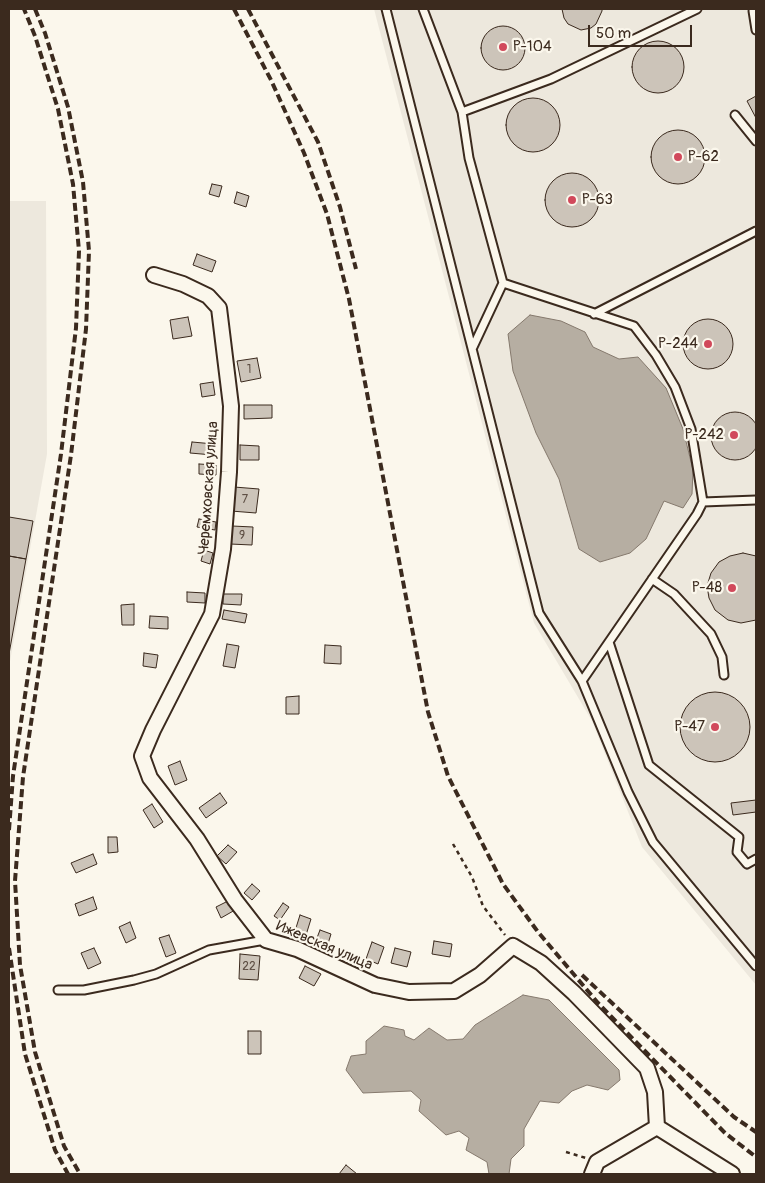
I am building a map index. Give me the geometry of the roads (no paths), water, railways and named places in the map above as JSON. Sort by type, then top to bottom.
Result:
[{"type":"street","name":"Черемховская улица","points":[[153,730],[212,614],[223,549],[229,472],[231,406],[219,308],[208,296],[183,284],[154,275]]},
{"type":"street","name":"Ижевская улица","points":[[153,730],[142,756],[150,778],[197,839],[235,900],[266,940],[297,949],[375,985],[409,992],[454,991],[480,975],[514,946],[541,963],[574,993],[647,1068],[655,1092],[657,1127]]},
{"type":"street","points":[[594,1168],[657,1127],[732,1174]]},
{"type":"lane","points":[[386,9],[539,613],[582,682],[628,792],[653,842],[756,966]]},
{"type":"lane","points":[[423,9],[462,112],[470,158],[503,283],[472,347]]},
{"type":"lane","points":[[462,112],[551,79],[697,9]]},
{"type":"lane","points":[[754,10],[756,30]]},
{"type":"lane","points":[[735,115],[756,142]]},
{"type":"lane","points":[[594,314],[756,231]]},
{"type":"lane","points":[[503,283],[634,326],[656,355],[676,387],[691,429],[703,502],[582,682]]},
{"type":"lane","points":[[703,502],[756,500]]},
{"type":"lane","points":[[652,579],[674,594],[711,634],[722,657],[724,675]]},
{"type":"lane","points":[[608,642],[649,765],[739,837],[736,852],[747,864],[756,859]]},
{"type":"lane","points":[[58,990],[84,990],[134,980],[156,974],[209,950],[266,940]]},
{"type":"railway","points":[[9,830],[13,776],[61,454],[76,328],[79,251],[73,184],[58,109],[35,36],[24,9]]},
{"type":"railway","points":[[35,9],[45,33],[68,107],[83,182],[89,251],[86,329],[71,455],[23,777],[15,881],[20,965],[35,1052],[64,1146],[80,1174]]},
{"type":"railway","points":[[234,9],[271,80],[304,153],[327,214],[349,299],[428,712],[448,776],[503,884],[538,932],[598,1003],[725,1133],[756,1157]]},
{"type":"railway","points":[[248,9],[318,142],[340,207],[356,269]]},
{"type":"railway","points":[[9,948],[25,1054],[55,1150],[68,1174]]},
{"type":"railway","points":[[582,975],[734,1117],[756,1132]]},
{"type":"place","name":"Р-104","points":[[503,47]]},
{"type":"place","name":"Р-62","points":[[678,157]]},
{"type":"place","name":"Р-63","points":[[572,200]]},
{"type":"place","name":"Р-244","points":[[708,344]]},
{"type":"place","name":"Р-242","points":[[734,435]]},
{"type":"place","name":"Р-48","points":[[732,588]]},
{"type":"place","name":"Р-47","points":[[715,727]]}]
